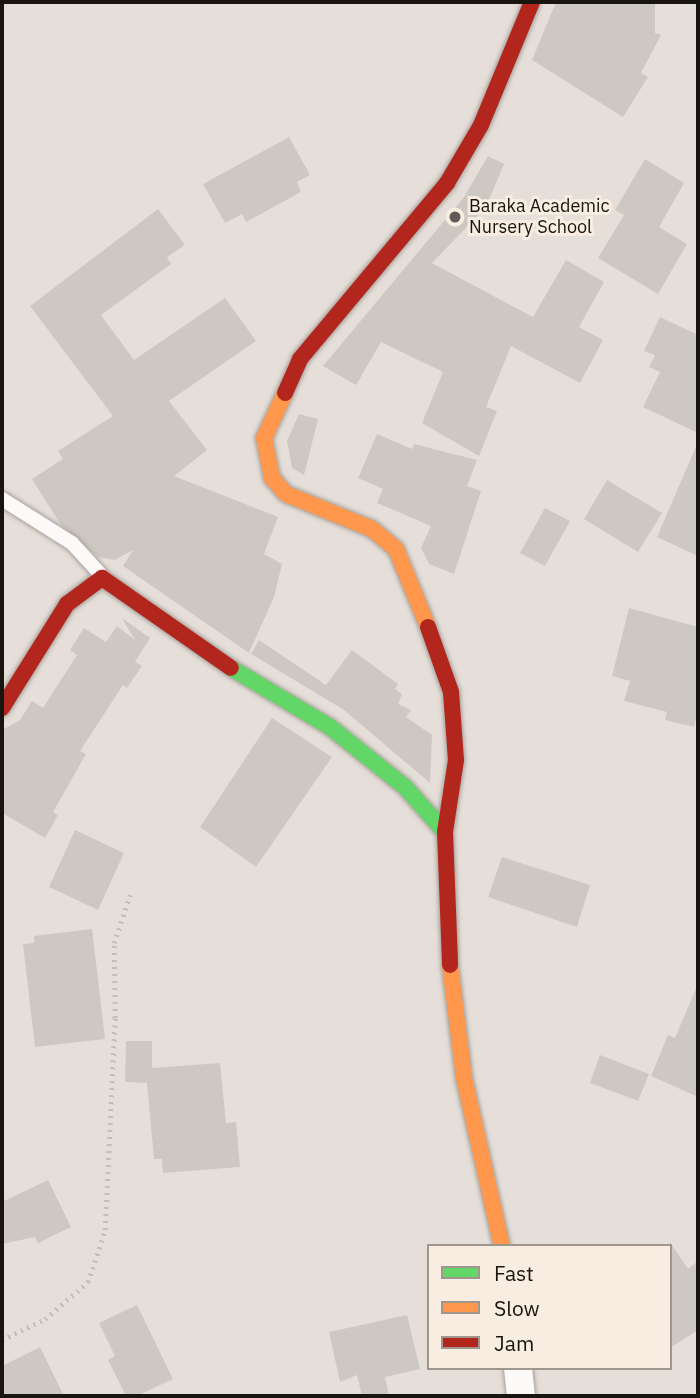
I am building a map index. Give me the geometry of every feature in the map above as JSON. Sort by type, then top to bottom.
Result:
[{"type":"street","points":[[502,1244],[464,1078],[446,936],[445,832],[456,760],[451,692],[410,574],[396,549],[372,529],[286,494],[272,478],[264,438],[300,359],[447,183],[481,125],[532,2]]},
{"type":"street","points":[[2,709],[67,604],[102,578],[225,664],[330,727],[405,787],[445,832]]},
{"type":"street","points":[[518,1370],[521,1396]]},
{"type":"lane","points":[[2,499],[72,543],[102,578]]},
{"type":"path","points":[[2,1340],[45,1319],[88,1282],[105,1230],[115,1031],[114,943],[130,895]]},
{"type":"building","points":[[556,2],[655,2],[655,33],[661,35],[641,73],[648,77],[623,117],[532,60]]},
{"type":"building","points":[[289,137],[310,175],[297,182],[301,192],[246,222],[242,214],[225,223],[203,184]]},
{"type":"building","points":[[488,156],[504,164],[486,207],[432,263],[533,317],[566,260],[604,282],[579,327],[603,340],[580,383],[511,346],[486,407],[497,411],[479,456],[422,423],[443,372],[381,342],[356,385],[323,366],[464,197]]},
{"type":"building","points":[[645,159],[684,183],[659,227],[687,244],[658,294],[598,258],[624,215],[615,210]]},
{"type":"building","points":[[158,209],[185,245],[167,257],[171,264],[101,315],[134,360],[225,298],[256,341],[169,401],[207,450],[174,476],[278,517],[264,554],[282,564],[274,597],[249,653],[123,566],[133,550],[115,560],[98,557],[61,525],[32,479],[63,459],[58,451],[113,416],[30,306]]},
{"type":"building","points":[[660,317],[698,335],[698,433],[643,407],[660,372],[649,367],[655,355],[644,351]]},
{"type":"building","points":[[299,414],[318,419],[304,475],[292,468],[287,441]]},
{"type":"building","points":[[377,434],[412,449],[414,444],[477,460],[467,486],[481,491],[454,574],[429,564],[421,548],[431,526],[377,503],[383,489],[358,478]]},
{"type":"building","points":[[698,442],[698,556],[657,537]]},
{"type":"building","points":[[607,480],[662,513],[638,552],[584,519]]},
{"type":"building","points":[[545,508],[570,521],[545,566],[520,553]]},
{"type":"building","points":[[629,608],[698,627],[698,709],[694,727],[665,720],[667,712],[624,701],[630,681],[612,676]]},
{"type":"building","points":[[122,618],[150,638],[135,662],[142,666],[127,688],[123,685],[80,751],[86,754],[53,812],[58,815],[45,838],[2,813],[2,730],[20,720],[32,701],[43,708],[77,655],[70,650],[84,628],[106,642],[117,626],[135,640]]},
{"type":"building","points":[[259,640],[326,685],[352,650],[398,684],[395,689],[402,694],[398,704],[411,710],[406,717],[432,735],[430,783],[344,710],[251,654]]},
{"type":"building","points":[[272,718],[332,757],[256,867],[200,827]]},
{"type":"building","points":[[75,830],[124,853],[98,910],[49,887]]},
{"type":"building","points":[[502,857],[590,885],[577,927],[488,897]]},
{"type":"building","points":[[92,929],[105,1039],[35,1047],[23,944],[34,943],[34,936]]},
{"type":"building","points":[[698,984],[698,1097],[651,1076],[668,1035],[675,1038]]},
{"type":"building","points":[[126,1041],[152,1041],[152,1068],[220,1063],[226,1123],[236,1122],[240,1167],[163,1173],[162,1159],[154,1159],[147,1083],[125,1082]]},
{"type":"building","points":[[600,1055],[649,1074],[638,1101],[590,1083]]},
{"type":"building","points":[[48,1180],[71,1227],[38,1243],[35,1237],[2,1244],[2,1202]]},
{"type":"building","points":[[672,1245],[688,1269],[698,1261],[698,1330],[672,1347]]},
{"type":"building","points":[[137,1305],[173,1379],[137,1396],[126,1396],[108,1360],[115,1356],[99,1323]]},
{"type":"building","points":[[407,1315],[420,1369],[385,1377],[389,1396],[362,1396],[357,1375],[340,1382],[329,1332]]},
{"type":"building","points":[[40,1347],[64,1396],[2,1396],[2,1366]]},
{"type":"traffic: fast","points":[[231,668],[330,727],[405,787],[445,832]]},
{"type":"traffic: slow","points":[[285,393],[264,438],[272,478],[286,494],[372,529],[396,549],[428,627]]},
{"type":"traffic: slow","points":[[450,965],[464,1078],[502,1244]]},
{"type":"traffic: jam","points":[[285,393],[300,359],[447,183],[481,125],[532,2]]},
{"type":"traffic: jam","points":[[2,708],[67,604],[102,578],[231,668]]},
{"type":"traffic: jam","points":[[428,627],[451,692],[456,760],[445,832],[450,965]]},
{"type":"place","name":"Baraka Academic Nursery School","points":[[455,217]]}]
